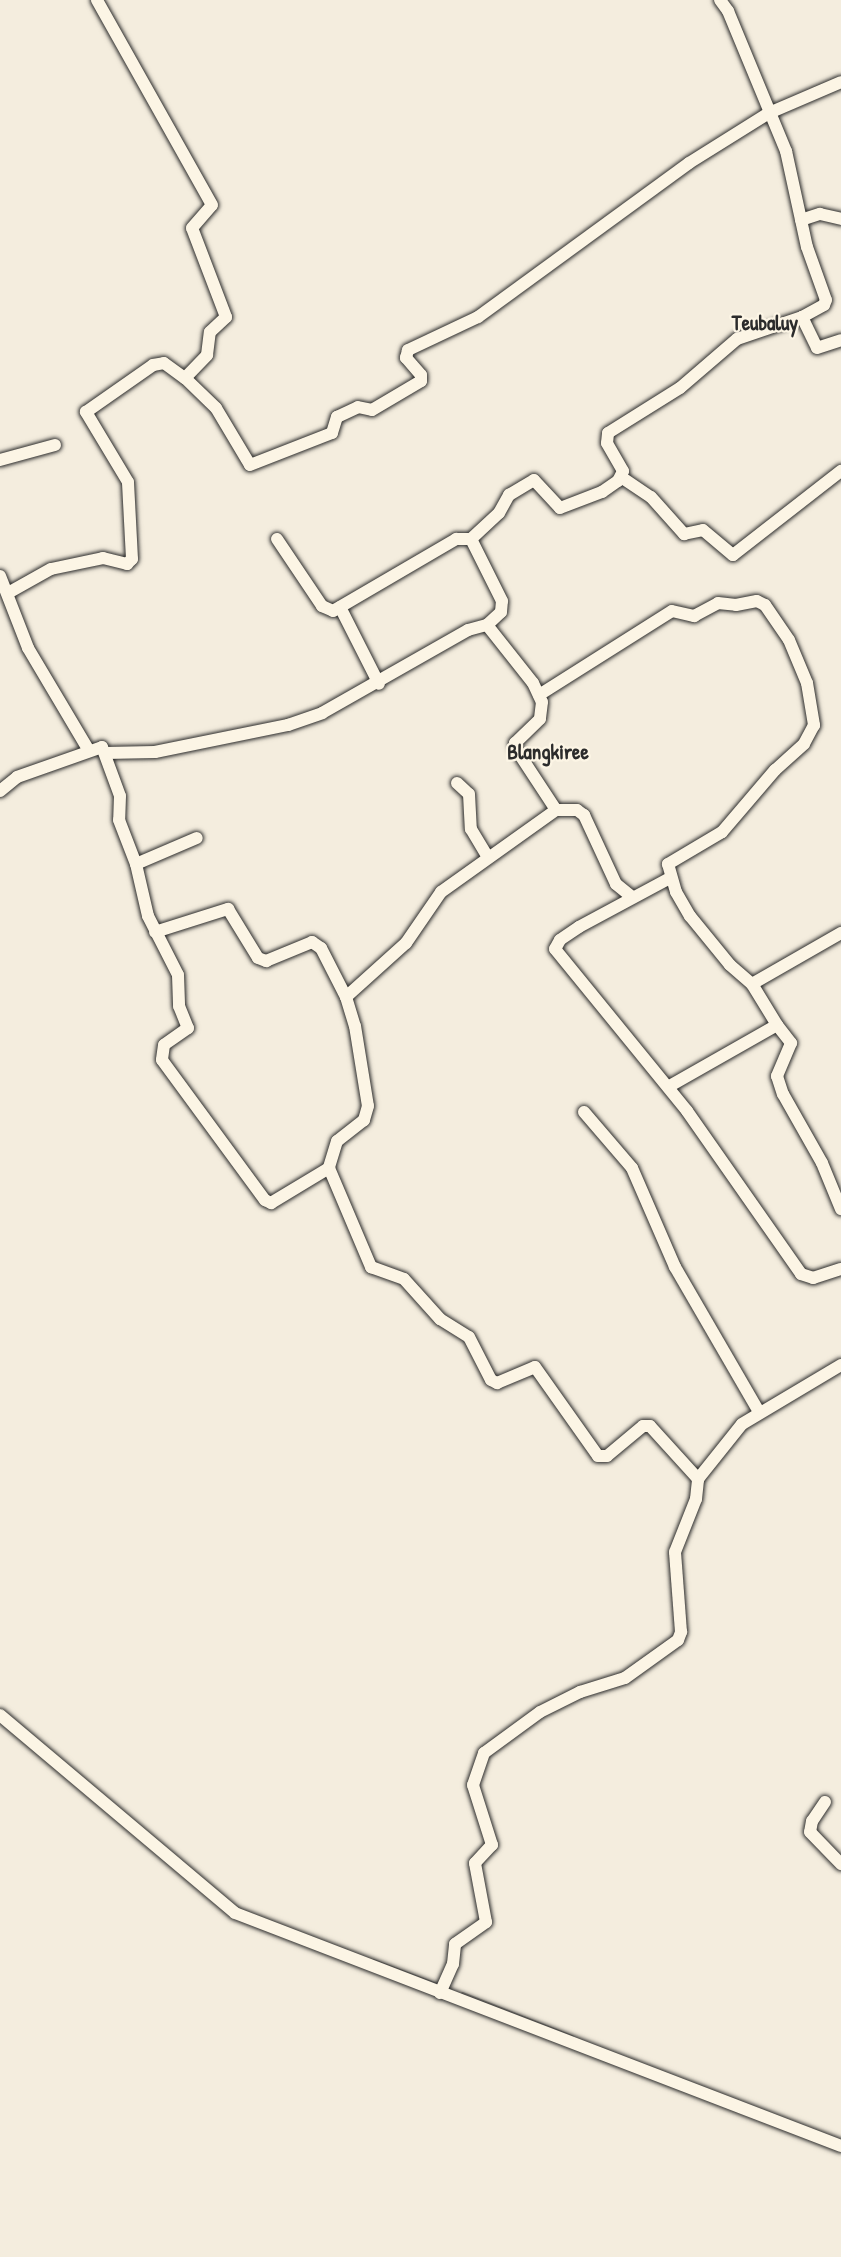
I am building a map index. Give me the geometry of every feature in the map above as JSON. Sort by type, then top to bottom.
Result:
[{"type":"street","points":[[97,0],[212,205],[192,228],[226,317],[210,332],[207,355],[185,378]]},
{"type":"street","points":[[277,539],[322,606],[333,610],[456,539],[471,539],[499,513],[509,495],[531,480],[560,508],[602,492],[621,477],[622,469],[606,440],[614,428],[680,388],[726,346],[753,332],[802,317],[824,305],[826,300],[801,220],[786,151],[728,11],[720,0]]},
{"type":"street","points":[[8,593],[51,569],[74,563],[103,558],[130,562],[128,482],[86,412],[153,365],[164,363],[185,378],[220,413],[250,465],[332,433],[337,417],[358,407],[372,410],[421,381],[421,375],[406,358],[408,350],[478,317],[688,163],[769,113],[841,82]]},
{"type":"street","points":[[801,220],[820,214],[841,219]]},
{"type":"street","points":[[802,317],[817,348],[841,340]]},
{"type":"street","points":[[0,460],[54,445]]},
{"type":"street","points":[[621,477],[651,497],[684,534],[703,530],[733,555],[841,471]]},
{"type":"street","points":[[105,753],[155,752],[288,724],[322,713],[379,684],[468,630],[487,625],[501,612],[502,601],[471,539]]},
{"type":"street","points":[[0,576],[28,648],[88,749]]},
{"type":"street","points":[[539,695],[672,611],[694,616],[718,603],[736,605],[757,601],[771,614],[789,640],[807,683],[814,725],[804,744],[775,770],[722,832],[668,864],[670,879],[690,916],[730,965],[752,984],[791,1043],[777,1076],[783,1094],[822,1163],[841,1209]]},
{"type":"street","points":[[340,607],[379,684]]},
{"type":"street","points":[[487,625],[539,695],[542,715],[515,743],[516,749],[556,810]]},
{"type":"street","points":[[0,791],[17,777],[88,749],[102,747],[120,796],[119,820],[136,864],[155,932],[175,964],[179,1006],[188,1028],[164,1045],[160,1052],[171,1074],[267,1202],[329,1168]]},
{"type":"street","points":[[457,783],[469,794],[471,829],[488,857]]},
{"type":"street","points":[[346,997],[405,943],[441,892],[556,810],[577,810],[584,814],[616,884],[632,897]]},
{"type":"street","points":[[136,864],[197,838]]},
{"type":"street","points":[[670,879],[632,897],[560,940],[555,949],[668,1088],[801,1274],[813,1278],[841,1269]]},
{"type":"street","points":[[155,932],[228,909],[258,958],[266,961],[316,943],[346,997],[355,1026],[368,1114],[357,1128],[338,1141],[329,1168],[371,1267],[404,1279],[440,1319],[469,1336],[491,1380],[497,1383],[535,1367],[600,1457],[608,1456],[643,1426],[650,1426],[698,1479]]},
{"type":"street","points":[[752,984],[839,937]]},
{"type":"street","points":[[668,1088],[777,1024]]},
{"type":"street","points":[[584,1112],[632,1168],[675,1267],[759,1412]]},
{"type":"street","points":[[441,1994],[453,1964],[454,1944],[486,1922],[475,1868],[492,1845],[473,1789],[480,1759],[496,1742],[540,1712],[580,1692],[625,1678],[678,1640],[681,1632],[675,1552],[696,1499],[698,1479],[733,1434],[759,1412],[841,1365]]},
{"type":"street","points":[[0,1715],[235,1913],[841,2146]]},
{"type":"street","points":[[825,1802],[812,1821],[810,1832],[841,1864]]},
{"type":"waterway","points":[[373,1960],[434,1983]]},
{"type":"waterway","points":[[462,1993],[572,2036]]},
{"type":"district","name":"Teubaluy","points":[[765,323]]},
{"type":"district","name":"Blangkiree","points":[[548,752]]}]
